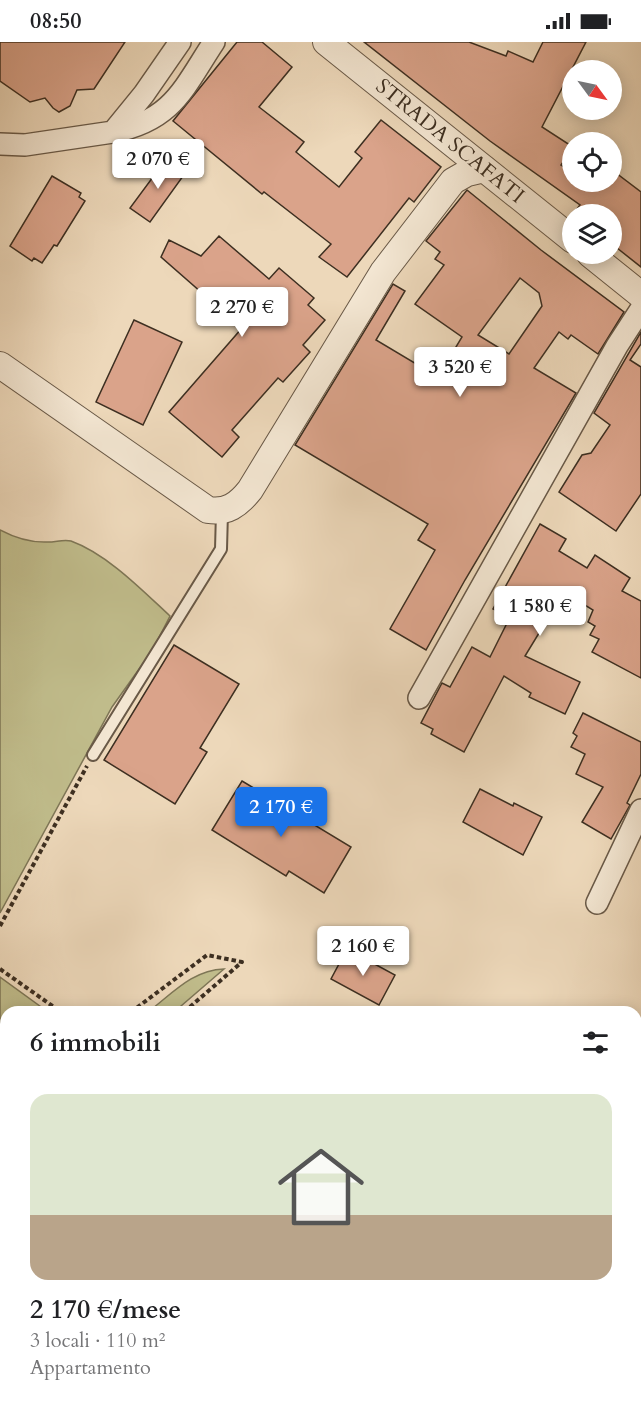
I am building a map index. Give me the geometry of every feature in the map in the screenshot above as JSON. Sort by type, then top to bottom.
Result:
[{"type":"street","points":[[113,132],[144,94],[180,42]]},
{"type":"street","points":[[0,144],[25,145],[137,127],[156,117],[171,105],[214,42]]},
{"type":"street","name":"STRADA SCAFATI","points":[[326,42],[562,231]]},
{"type":"street","points":[[0,365],[208,510],[222,512],[241,502],[250,490],[383,272],[453,181],[467,173],[484,169]]},
{"type":"street","points":[[602,264],[641,295]]},
{"type":"street","points":[[419,698],[617,346],[641,309]]},
{"type":"street","points":[[597,903],[641,810]]},
{"type":"lane","points":[[93,755],[221,549],[222,512]]},
{"type":"path","points":[[0,926],[93,755]]},
{"type":"path","points":[[139,1006],[207,955],[242,962],[191,1006]]},
{"type":"path","points":[[0,969],[52,1006]]},
{"type":"shaded area","points":[[0,530],[29,541],[68,540],[84,547],[124,574],[170,616],[152,651],[112,707],[0,913]]},
{"type":"shaded area","points":[[224,969],[181,1006],[155,1006],[192,978],[213,970]]},
{"type":"shaded area","points":[[0,977],[40,1006],[0,1006]]},
{"type":"building","points":[[0,42],[125,42],[94,89],[77,90],[70,106],[59,112],[45,98],[30,102],[0,81]]},
{"type":"building","points":[[237,42],[262,42],[292,67],[259,107],[304,142],[296,152],[339,187],[362,158],[355,152],[381,120],[441,167],[414,202],[409,198],[347,277],[319,257],[331,244],[264,192],[262,194],[173,121]]},
{"type":"building","points":[[364,42],[469,42],[506,56],[508,51],[533,62],[543,42],[586,42],[577,60],[562,60],[562,88],[542,127],[562,140],[562,192],[622,192],[622,178],[641,192],[641,267],[622,252],[622,204],[579,204],[490,141]]},
{"type":"building","points":[[167,158],[186,172],[150,222],[130,208]]},
{"type":"building","points":[[52,176],[81,193],[79,197],[85,201],[57,246],[54,245],[42,263],[34,258],[32,261],[10,246]]},
{"type":"building","points":[[467,190],[541,250],[624,312],[598,354],[571,335],[568,339],[559,332],[534,368],[576,393],[426,650],[390,629],[435,550],[418,540],[428,524],[295,445],[393,284],[405,291],[376,340],[438,377],[462,337],[415,304],[444,265],[435,259],[440,252],[426,241]],"holes":[[[520,278],[539,293],[542,306],[509,354],[478,335]]]},
{"type":"building","points":[[219,236],[269,279],[279,268],[314,298],[308,305],[325,320],[303,345],[310,352],[283,382],[278,378],[232,430],[239,437],[222,457],[169,412],[242,328],[161,257],[169,240],[201,256]]},
{"type":"building","points":[[134,320],[182,342],[143,425],[96,402]]},
{"type":"building","points":[[641,332],[641,344],[630,360],[641,367],[641,494],[616,531],[559,492],[582,455],[591,453],[610,425],[594,413]]},
{"type":"building","points":[[540,524],[566,539],[559,551],[587,568],[595,555],[630,578],[622,591],[641,601],[641,678],[592,652],[599,639],[590,635],[595,626],[588,622],[593,610],[564,592],[525,656],[580,682],[565,714],[529,697],[531,693],[504,676],[464,752],[431,734],[433,729],[421,723],[442,683],[450,687],[472,647],[490,657],[510,617],[493,609]]},
{"type":"building","points":[[174,645],[239,684],[200,748],[207,752],[175,804],[104,760]]},
{"type":"building","points":[[583,713],[641,742],[641,774],[627,803],[630,805],[611,839],[582,822],[603,787],[576,774],[585,754],[571,747],[577,736],[573,733]]},
{"type":"building","points":[[242,781],[351,847],[324,893],[289,871],[286,876],[212,830]]},
{"type":"building","points":[[480,789],[513,806],[514,803],[542,817],[523,855],[463,822]]},
{"type":"building","points":[[347,949],[395,975],[379,1005],[331,979]]}]
